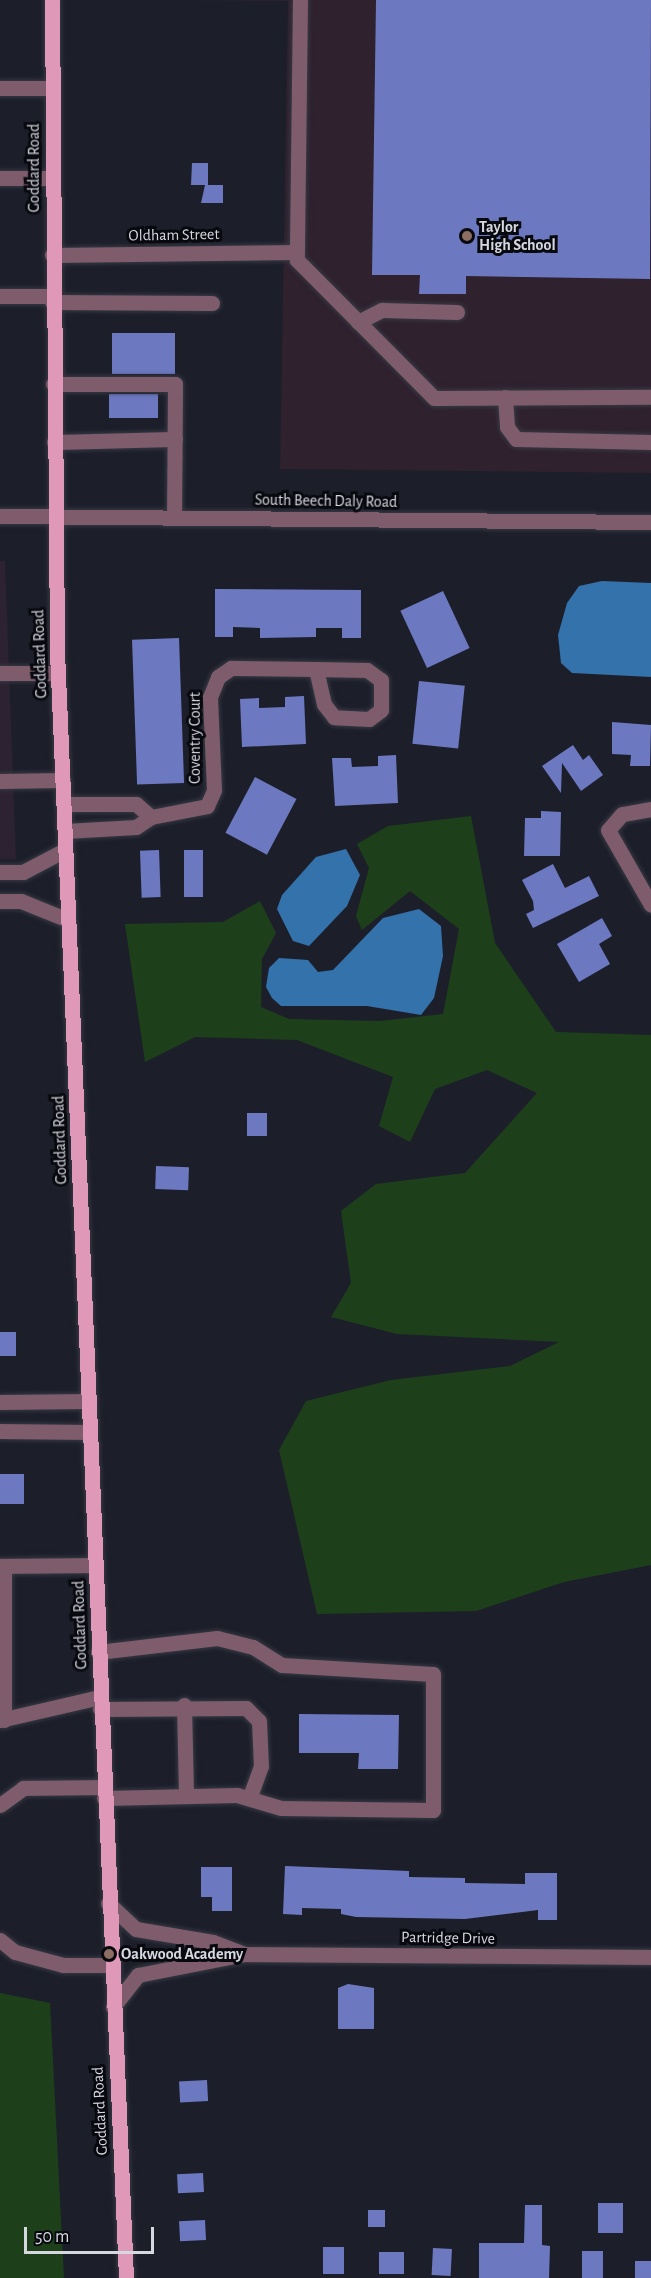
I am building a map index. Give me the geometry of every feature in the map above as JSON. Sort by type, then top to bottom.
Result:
[{"type":"main road","name":"Goddard Road","points":[[52,0],[52,384],[58,673],[108,1903],[126,2278]]},
{"type":"street","points":[[300,0],[297,260],[434,398],[651,397]]},
{"type":"street","points":[[0,88],[52,88]]},
{"type":"street","points":[[0,178],[52,178]]},
{"type":"street","name":"Oldham Street","points":[[52,255],[297,252]]},
{"type":"street","points":[[0,296],[212,303]]},
{"type":"street","points":[[358,322],[382,310],[458,312]]},
{"type":"street","points":[[52,384],[175,384],[174,517]]},
{"type":"street","points":[[505,397],[507,427],[516,439],[651,442]]},
{"type":"street","points":[[54,442],[175,439]]},
{"type":"street","name":"South Beech Daly Road","points":[[0,516],[651,522]]},
{"type":"street","name":"Coventry Court","points":[[65,831],[136,827],[151,817],[199,811],[212,799],[210,697],[218,677],[237,668],[316,669],[376,674],[383,687],[381,710],[369,719],[334,717],[324,704],[316,669]]},
{"type":"street","points":[[0,673],[58,673]]},
{"type":"street","points":[[0,781],[63,780]]},
{"type":"street","points":[[64,804],[136,804],[151,817]]},
{"type":"street","points":[[651,809],[622,814],[609,830],[651,905]]},
{"type":"street","points":[[0,872],[23,872],[65,850]]},
{"type":"street","points":[[0,901],[21,901],[69,920]]},
{"type":"street","points":[[0,1402],[88,1401]]},
{"type":"street","points":[[0,1431],[89,1432]]},
{"type":"street","points":[[96,1566],[2,1566],[2,1720],[100,1703],[246,1708],[259,1721],[261,1766],[250,1797]]},
{"type":"street","points":[[0,1787],[250,1797],[280,1808],[433,1810],[433,1674],[282,1665],[253,1647],[218,1638],[98,1652]]},
{"type":"street","points":[[184,1705],[186,1796]]},
{"type":"street","points":[[0,1806],[23,1788]]},
{"type":"street","points":[[108,1903],[136,1929],[213,1942],[244,1954]]},
{"type":"street","points":[[3,1945],[63,1965],[111,1965]]},
{"type":"street","points":[[113,2007],[138,1975],[244,1954]]},
{"type":"street","name":"Partridge Drive","points":[[244,1954],[651,1957]]},
{"type":"shaded area","name":"Taylor High School","points":[[183,0],[651,0],[651,473],[280,469],[288,1]]},
{"type":"shaded area","points":[[0,561],[5,561],[16,859],[0,859]]},
{"type":"green space","points":[[471,816],[495,943],[556,1032],[651,1035],[651,1565],[564,1582],[476,1611],[317,1614],[279,1450],[306,1401],[391,1380],[510,1366],[559,1342],[397,1334],[331,1317],[351,1283],[341,1211],[376,1184],[465,1173],[537,1093],[487,1070],[435,1089],[410,1142],[379,1126],[393,1077],[297,1040],[195,1037],[145,1062],[125,924],[223,922],[260,901],[276,933],[262,959],[261,1007],[289,1019],[380,1021],[443,1014],[459,929],[410,891],[362,930],[356,916],[369,868],[357,844],[388,826]]},
{"type":"green space","points":[[0,1993],[50,2003],[64,2278],[0,2278]]},
{"type":"water","points":[[602,581],[651,583],[651,677],[572,673],[561,663],[558,635],[567,603],[579,586]]},
{"type":"water","points":[[346,849],[360,875],[347,906],[309,946],[293,941],[277,909],[282,895],[316,857]]},
{"type":"water","points":[[419,909],[441,926],[443,956],[434,998],[421,1015],[367,1006],[281,1006],[272,998],[266,987],[269,968],[279,958],[308,960],[318,972],[333,970],[383,918]]},
{"type":"building","name":"Taylor High School","points":[[376,0],[651,0],[650,279],[466,276],[466,294],[419,294],[420,275],[372,275]]},
{"type":"building","points":[[192,163],[208,163],[208,185],[223,185],[223,203],[201,203],[205,185],[191,185]]},
{"type":"building","points":[[112,333],[175,333],[175,374],[112,374]]},
{"type":"building","points":[[109,394],[158,394],[158,418],[109,418]]},
{"type":"building","points":[[215,589],[361,590],[361,638],[342,638],[342,628],[316,628],[316,637],[260,638],[260,628],[233,627],[233,637],[215,637]]},
{"type":"building","points":[[443,591],[470,648],[427,668],[400,611]]},
{"type":"building","points":[[179,638],[184,783],[137,785],[132,640]]},
{"type":"building","points":[[419,681],[465,686],[458,748],[412,744]]},
{"type":"building","points":[[304,696],[306,744],[242,747],[240,699],[259,698],[259,708],[285,707],[285,697]]},
{"type":"building","points":[[612,722],[651,725],[650,766],[630,766],[631,755],[612,754]]},
{"type":"building","points":[[573,745],[583,760],[589,755],[603,775],[581,791],[562,763],[561,793],[542,766]]},
{"type":"building","points":[[396,755],[398,803],[335,806],[332,758],[351,758],[352,767],[378,766],[378,756]]},
{"type":"building","points":[[255,777],[296,799],[267,855],[225,833]]},
{"type":"building","points":[[541,811],[561,812],[560,856],[524,856],[525,818],[541,818]]},
{"type":"building","points":[[159,850],[161,897],[142,898],[140,851]]},
{"type":"building","points":[[184,850],[203,850],[203,897],[184,897]]},
{"type":"building","points":[[553,864],[565,888],[589,876],[599,896],[533,928],[526,914],[534,910],[533,901],[522,880]]},
{"type":"building","points":[[602,918],[612,936],[599,944],[610,964],[579,982],[557,944]]},
{"type":"building","points":[[247,1113],[267,1113],[267,1136],[247,1136]]},
{"type":"building","points":[[156,1166],[189,1167],[188,1190],[155,1189]]},
{"type":"building","points":[[0,1332],[16,1332],[16,1356],[0,1356]]},
{"type":"building","points":[[0,1474],[24,1474],[24,1504],[0,1504]]},
{"type":"building","points":[[299,1714],[399,1715],[398,1769],[358,1769],[359,1753],[299,1753]]},
{"type":"building","points":[[285,1866],[409,1871],[409,1877],[465,1878],[465,1883],[525,1884],[525,1873],[557,1873],[557,1920],[538,1920],[538,1910],[465,1919],[356,1917],[341,1914],[341,1909],[302,1908],[302,1915],[283,1914]]},
{"type":"building","points":[[201,1867],[232,1867],[232,1911],[212,1911],[212,1897],[201,1897]]},
{"type":"building","points":[[348,1984],[374,1988],[374,2029],[338,2029],[338,1988]]},
{"type":"building","points":[[207,2080],[208,2101],[180,2102],[179,2081]]},
{"type":"building","points":[[203,2173],[204,2192],[178,2193],[177,2174]]},
{"type":"building","points":[[598,2203],[623,2203],[623,2233],[598,2233]]},
{"type":"building","points":[[525,2205],[542,2205],[542,2245],[550,2246],[549,2278],[479,2278],[479,2243],[524,2243]]},
{"type":"building","points":[[368,2210],[385,2210],[385,2227],[368,2227]]},
{"type":"building","points":[[205,2220],[206,2240],[180,2241],[179,2221]]},
{"type":"building","points":[[323,2247],[344,2247],[344,2274],[323,2274]]},
{"type":"building","points":[[433,2248],[452,2249],[451,2276],[432,2275]]},
{"type":"building","points":[[582,2251],[603,2251],[603,2278],[582,2278]]},
{"type":"building","points":[[379,2252],[404,2252],[404,2274],[379,2274]]},
{"type":"building","points":[[635,2261],[651,2261],[651,2278],[635,2278]]},
{"type":"place","name":"Taylor High School","points":[[467,236]]},
{"type":"place","name":"Oakwood Academy","points":[[109,1954]]}]
